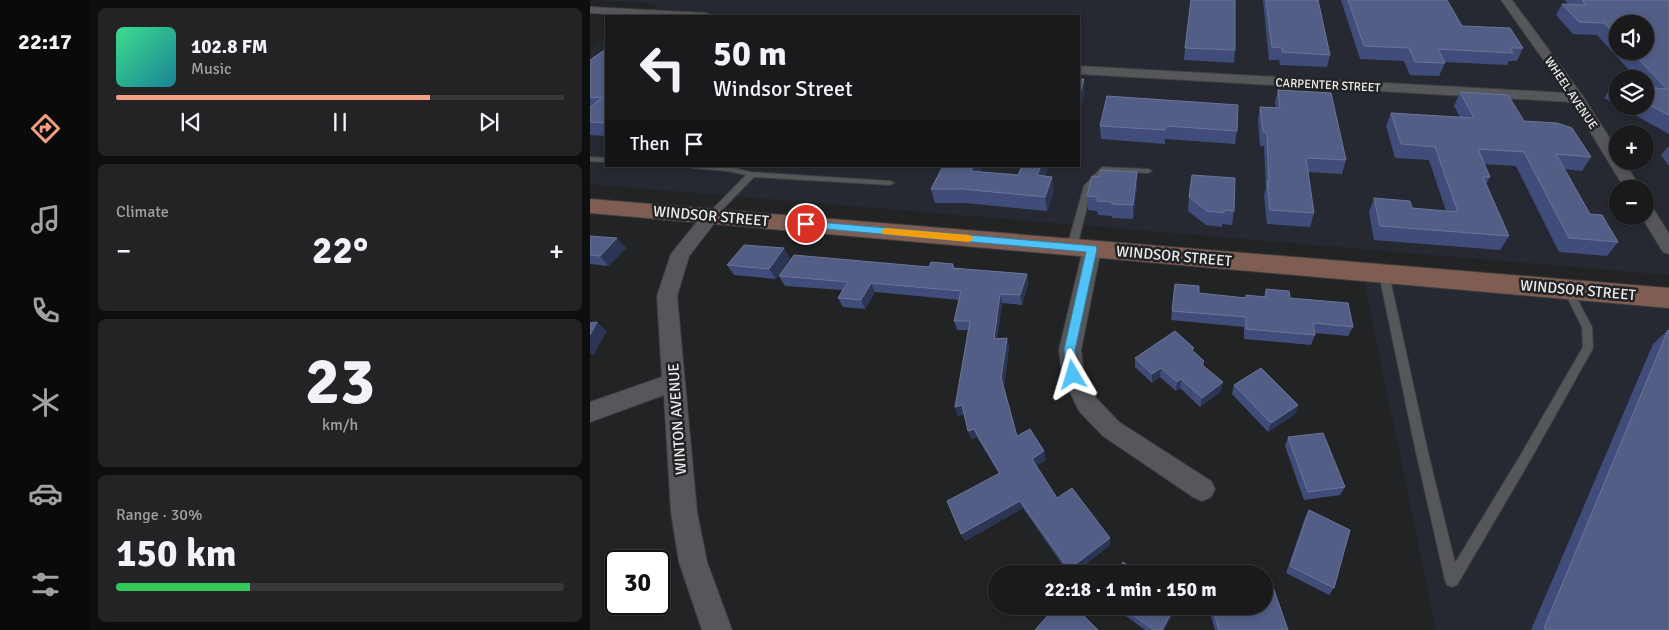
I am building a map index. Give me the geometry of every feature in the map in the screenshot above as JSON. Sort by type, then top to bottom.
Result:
[{"type":"street","name":"WHEEL AVENUE","points":[[1506,0],[1577,98],[1627,180]]},
{"type":"street","points":[[590,10],[687,15]]},
{"type":"street","name":"CARPENTER STREET","points":[[1080,70],[1577,98]]},
{"type":"street","name":"WINDSOR STREET","points":[[590,206],[1669,298]]},
{"type":"street","name":"WINTON AVENUE","points":[[711,216],[680,254],[667,296],[682,494],[691,554],[717,630]]},
{"type":"street","points":[[1654,224],[1669,248]]},
{"type":"street","points":[[1082,248],[1070,350],[1073,375],[1087,404],[1111,429],[1202,489]]},
{"type":"street","points":[[590,412],[674,382]]},
{"type":"lane","points":[[590,159],[605,160]]},
{"type":"lane","points":[[704,167],[752,174],[890,183]]},
{"type":"lane","points":[[1082,248],[1088,186],[1105,169],[1148,171]]},
{"type":"lane","points":[[711,216],[752,174]]},
{"type":"lane","points":[[1384,274],[1412,411],[1452,580],[1524,460],[1588,347],[1587,327],[1568,289]]},
{"type":"shaded area","points":[[590,0],[1669,0],[1669,275],[590,184],[590,49],[605,39],[605,167],[1080,167],[1080,15],[642,15],[659,4]]},
{"type":"shaded area","points":[[1363,276],[1669,303],[1669,630],[1436,630]]},
{"type":"building","points":[[1191,0],[1235,0],[1235,50],[1185,48]]},
{"type":"building","points":[[1266,0],[1318,0],[1330,55],[1282,52],[1282,48],[1272,47]]},
{"type":"building","points":[[1348,0],[1447,0],[1462,26],[1510,28],[1523,48],[1510,48],[1513,53],[1438,49],[1445,63],[1415,62],[1409,48],[1364,46]]},
{"type":"building","points":[[1582,0],[1669,0],[1669,115],[1654,108],[1654,88],[1667,89],[1654,75],[1654,70],[1649,70],[1640,60],[1654,60],[1654,15],[1609,15],[1609,28],[1604,23],[1579,22],[1562,4],[1586,5]]},
{"type":"building","points":[[605,50],[605,123],[590,122],[590,107],[602,98],[590,97],[590,60]]},
{"type":"building","points":[[1080,79],[1084,79],[1080,93]]},
{"type":"building","points":[[1278,90],[1331,93],[1346,160],[1306,158],[1314,213],[1270,210],[1267,181],[1269,181],[1267,133],[1263,132],[1260,107],[1280,108]]},
{"type":"building","points":[[1460,92],[1508,95],[1524,121],[1557,123],[1572,128],[1591,157],[1556,154],[1590,214],[1602,215],[1618,242],[1569,238],[1524,152],[1478,149],[1490,177],[1483,177],[1509,236],[1380,226],[1374,198],[1410,201],[1412,208],[1458,212],[1435,147],[1401,144],[1391,113],[1474,118]]},
{"type":"building","points":[[1107,96],[1238,105],[1237,131],[1166,126],[1165,130],[1100,126]]},
{"type":"building","points":[[942,167],[973,167],[971,171],[1018,175],[1022,167],[1041,167],[1037,175],[1052,177],[1045,197],[962,189],[931,189]]},
{"type":"building","points":[[1101,170],[1137,172],[1133,205],[1112,204],[1112,202],[1097,201],[1098,197],[1087,196],[1092,176],[1099,177]]},
{"type":"building","points":[[1192,175],[1235,178],[1234,211],[1224,210],[1224,213],[1207,211],[1189,197]]},
{"type":"building","points":[[590,236],[617,238],[600,256],[590,255]]},
{"type":"building","points":[[744,245],[784,248],[769,269],[727,265]]},
{"type":"building","points":[[794,255],[929,267],[931,262],[953,264],[952,268],[1027,274],[1020,295],[1000,294],[994,339],[1007,338],[1001,378],[1017,436],[1030,429],[1044,451],[1032,459],[1057,498],[1072,488],[1110,538],[1074,565],[1066,565],[1020,501],[961,534],[947,501],[1000,473],[974,429],[968,431],[962,405],[955,407],[970,321],[954,321],[961,291],[871,283],[861,300],[838,298],[848,282],[779,276]]},
{"type":"building","points":[[1175,284],[1199,286],[1199,293],[1246,298],[1246,295],[1266,297],[1266,289],[1289,291],[1290,298],[1348,303],[1353,327],[1313,323],[1315,335],[1246,329],[1246,317],[1172,311]]},
{"type":"building","points":[[597,322],[590,335],[590,323]]},
{"type":"building","points":[[1668,330],[1669,630],[1546,630],[1544,628]]},
{"type":"building","points":[[1175,331],[1194,348],[1192,350],[1204,361],[1201,364],[1223,382],[1202,398],[1181,379],[1177,382],[1161,368],[1152,374],[1135,358]]},
{"type":"building","points":[[1261,368],[1298,405],[1271,423],[1234,385]]},
{"type":"building","points":[[1323,433],[1345,487],[1308,492],[1288,437]]},
{"type":"building","points":[[1309,510],[1350,530],[1334,588],[1290,566]]},
{"type":"building","points":[[1273,587],[1288,630],[1219,630],[1215,615],[1273,615]]},
{"type":"building","points":[[1048,615],[1083,615],[1098,630],[1035,630]]},
{"type":"building","points":[[1133,615],[1170,615],[1162,630],[1154,630]]},
{"type":"slow traffic","points":[[886,231],[969,238]]},
{"type":"route","points":[[806,224],[1092,249],[1070,350],[1073,375]]}]
